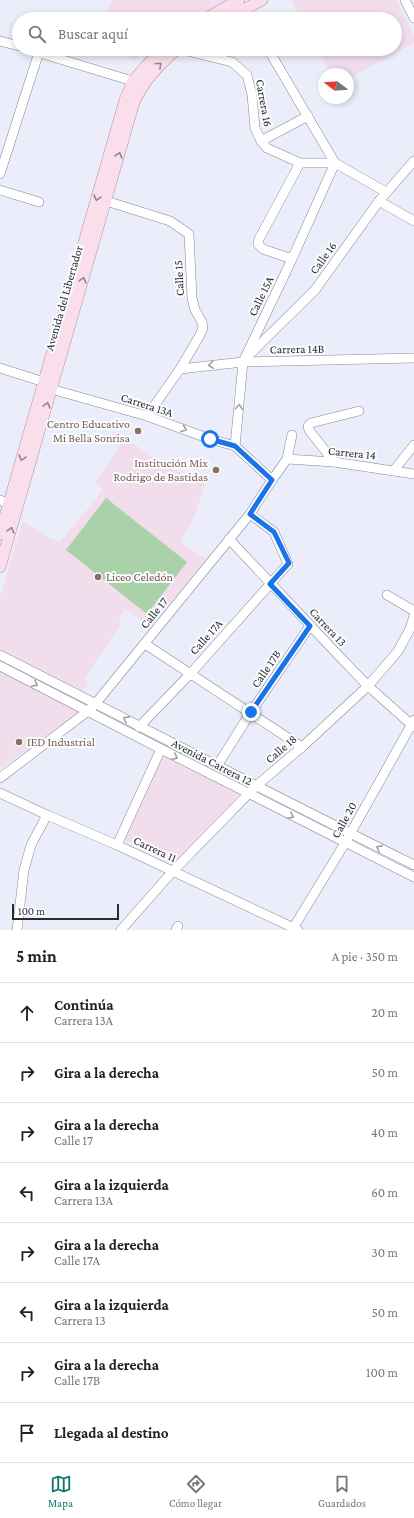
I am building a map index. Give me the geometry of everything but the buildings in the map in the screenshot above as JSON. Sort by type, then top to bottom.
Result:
[{"type":"main road","points":[[225,12],[262,0]]},
{"type":"main road","name":"Avenida del Libertador","points":[[0,567],[125,100],[138,82],[148,64],[157,56]]},
{"type":"main road","name":"Avenida del Libertador","points":[[0,534],[4,502],[48,385],[106,201],[134,102],[138,82],[170,56]]},
{"type":"street","points":[[405,0],[414,18]]},
{"type":"street","points":[[0,41],[12,44]]},
{"type":"street","points":[[0,174],[38,56]]},
{"type":"street","points":[[52,56],[138,82]]},
{"type":"street","name":"Carrera 16","points":[[207,56],[232,62],[247,75],[252,95],[255,128],[261,141],[267,148],[300,164],[335,163]]},
{"type":"street","points":[[272,56],[335,163],[386,192]]},
{"type":"street","points":[[261,141],[308,116]]},
{"type":"street","name":"Calle 16","points":[[243,362],[314,290],[379,201],[414,161]]},
{"type":"street","name":"Calle 15A","points":[[235,446],[243,362],[292,259],[335,163]]},
{"type":"street","points":[[292,259],[263,249],[258,244],[259,239],[300,164]]},
{"type":"street","points":[[0,190],[39,202]]},
{"type":"street","name":"Calle 15","points":[[106,201],[170,221],[189,234],[192,298],[195,310],[202,322],[203,328],[180,369],[147,416]]},
{"type":"street","points":[[379,201],[414,221]]},
{"type":"street","name":"Carrera 14B","points":[[180,369],[243,362],[414,358]]},
{"type":"street","name":"Carrera 13A","points":[[0,368],[48,385],[147,416],[210,439],[235,446]]},
{"type":"street","points":[[334,462],[309,430],[308,426],[311,423],[359,411]]},
{"type":"street","name":"Calle 17","points":[[0,778],[88,711],[96,703],[250,514],[287,459],[292,435]]},
{"type":"street","points":[[394,470],[414,445]]},
{"type":"street","points":[[235,446],[272,480]]},
{"type":"street","name":"Carrera 14","points":[[287,459],[334,462],[414,474]]},
{"type":"street","name":"Calle 17A","points":[[140,726],[191,673],[289,563],[274,532],[250,514]]},
{"type":"street","name":"Carrera 13","points":[[229,539],[368,686],[413,724]]},
{"type":"street","points":[[387,595],[414,611]]},
{"type":"street","name":"Calle 18","points":[[121,930],[173,871],[256,786],[302,747],[368,686],[398,651],[410,629],[414,616]]},
{"type":"street","name":"Calle 17B","points":[[216,766],[310,626]]},
{"type":"street","points":[[145,644],[251,712],[302,747]]},
{"type":"street","name":"Avenida Carrera 12","points":[[0,655],[216,766],[414,865]]},
{"type":"street","name":"Avenida Carrera 12","points":[[0,666],[161,750],[414,877]]},
{"type":"street","name":"Calle 20","points":[[295,929],[413,724]]},
{"type":"street","points":[[117,845],[161,750]]},
{"type":"street","name":"Carrera 11","points":[[0,793],[117,845],[295,929]]},
{"type":"street","points":[[17,930],[24,870],[31,845],[47,815]]},
{"type":"shaded area","points":[[113,0],[230,0],[210,12],[106,12]]},
{"type":"shaded area","points":[[291,0],[397,0],[414,36],[414,43],[402,50],[402,12],[297,12]]},
{"type":"shaded area","points":[[126,56],[140,56],[136,60]]},
{"type":"shaded area","points":[[321,56],[390,56],[354,76],[354,68],[328,68]]},
{"type":"shaded area","name":"Liceo Celedón","points":[[125,438],[167,467],[206,483],[195,515],[180,542],[206,559],[151,626],[125,609],[118,620],[122,623],[84,679],[88,682],[83,691],[0,649],[0,596],[22,522],[35,528],[44,535],[60,542],[103,489],[95,483]]},
{"type":"shaded area","name":"IED Industrial","points":[[0,672],[77,711],[78,713],[0,769]]},
{"type":"shaded area","points":[[163,755],[239,795],[172,864],[124,840]]},
{"type":"green space","points":[[106,498],[187,562],[147,614],[66,550]]},
{"type":"place","name":"Centro Educativo Mi Bella Sonrisa","points":[[138,431]]},
{"type":"place","name":"Institución Mix Rodrigo de Bastidas","points":[[216,470]]},
{"type":"place","name":"Liceo Celedón","points":[[98,577]]},
{"type":"place","name":"IED Industrial","points":[[19,742]]},
{"type":"route","points":[[210,439],[235,446],[272,480],[250,514],[274,532],[289,563],[270,584],[310,626],[251,712]]}]
